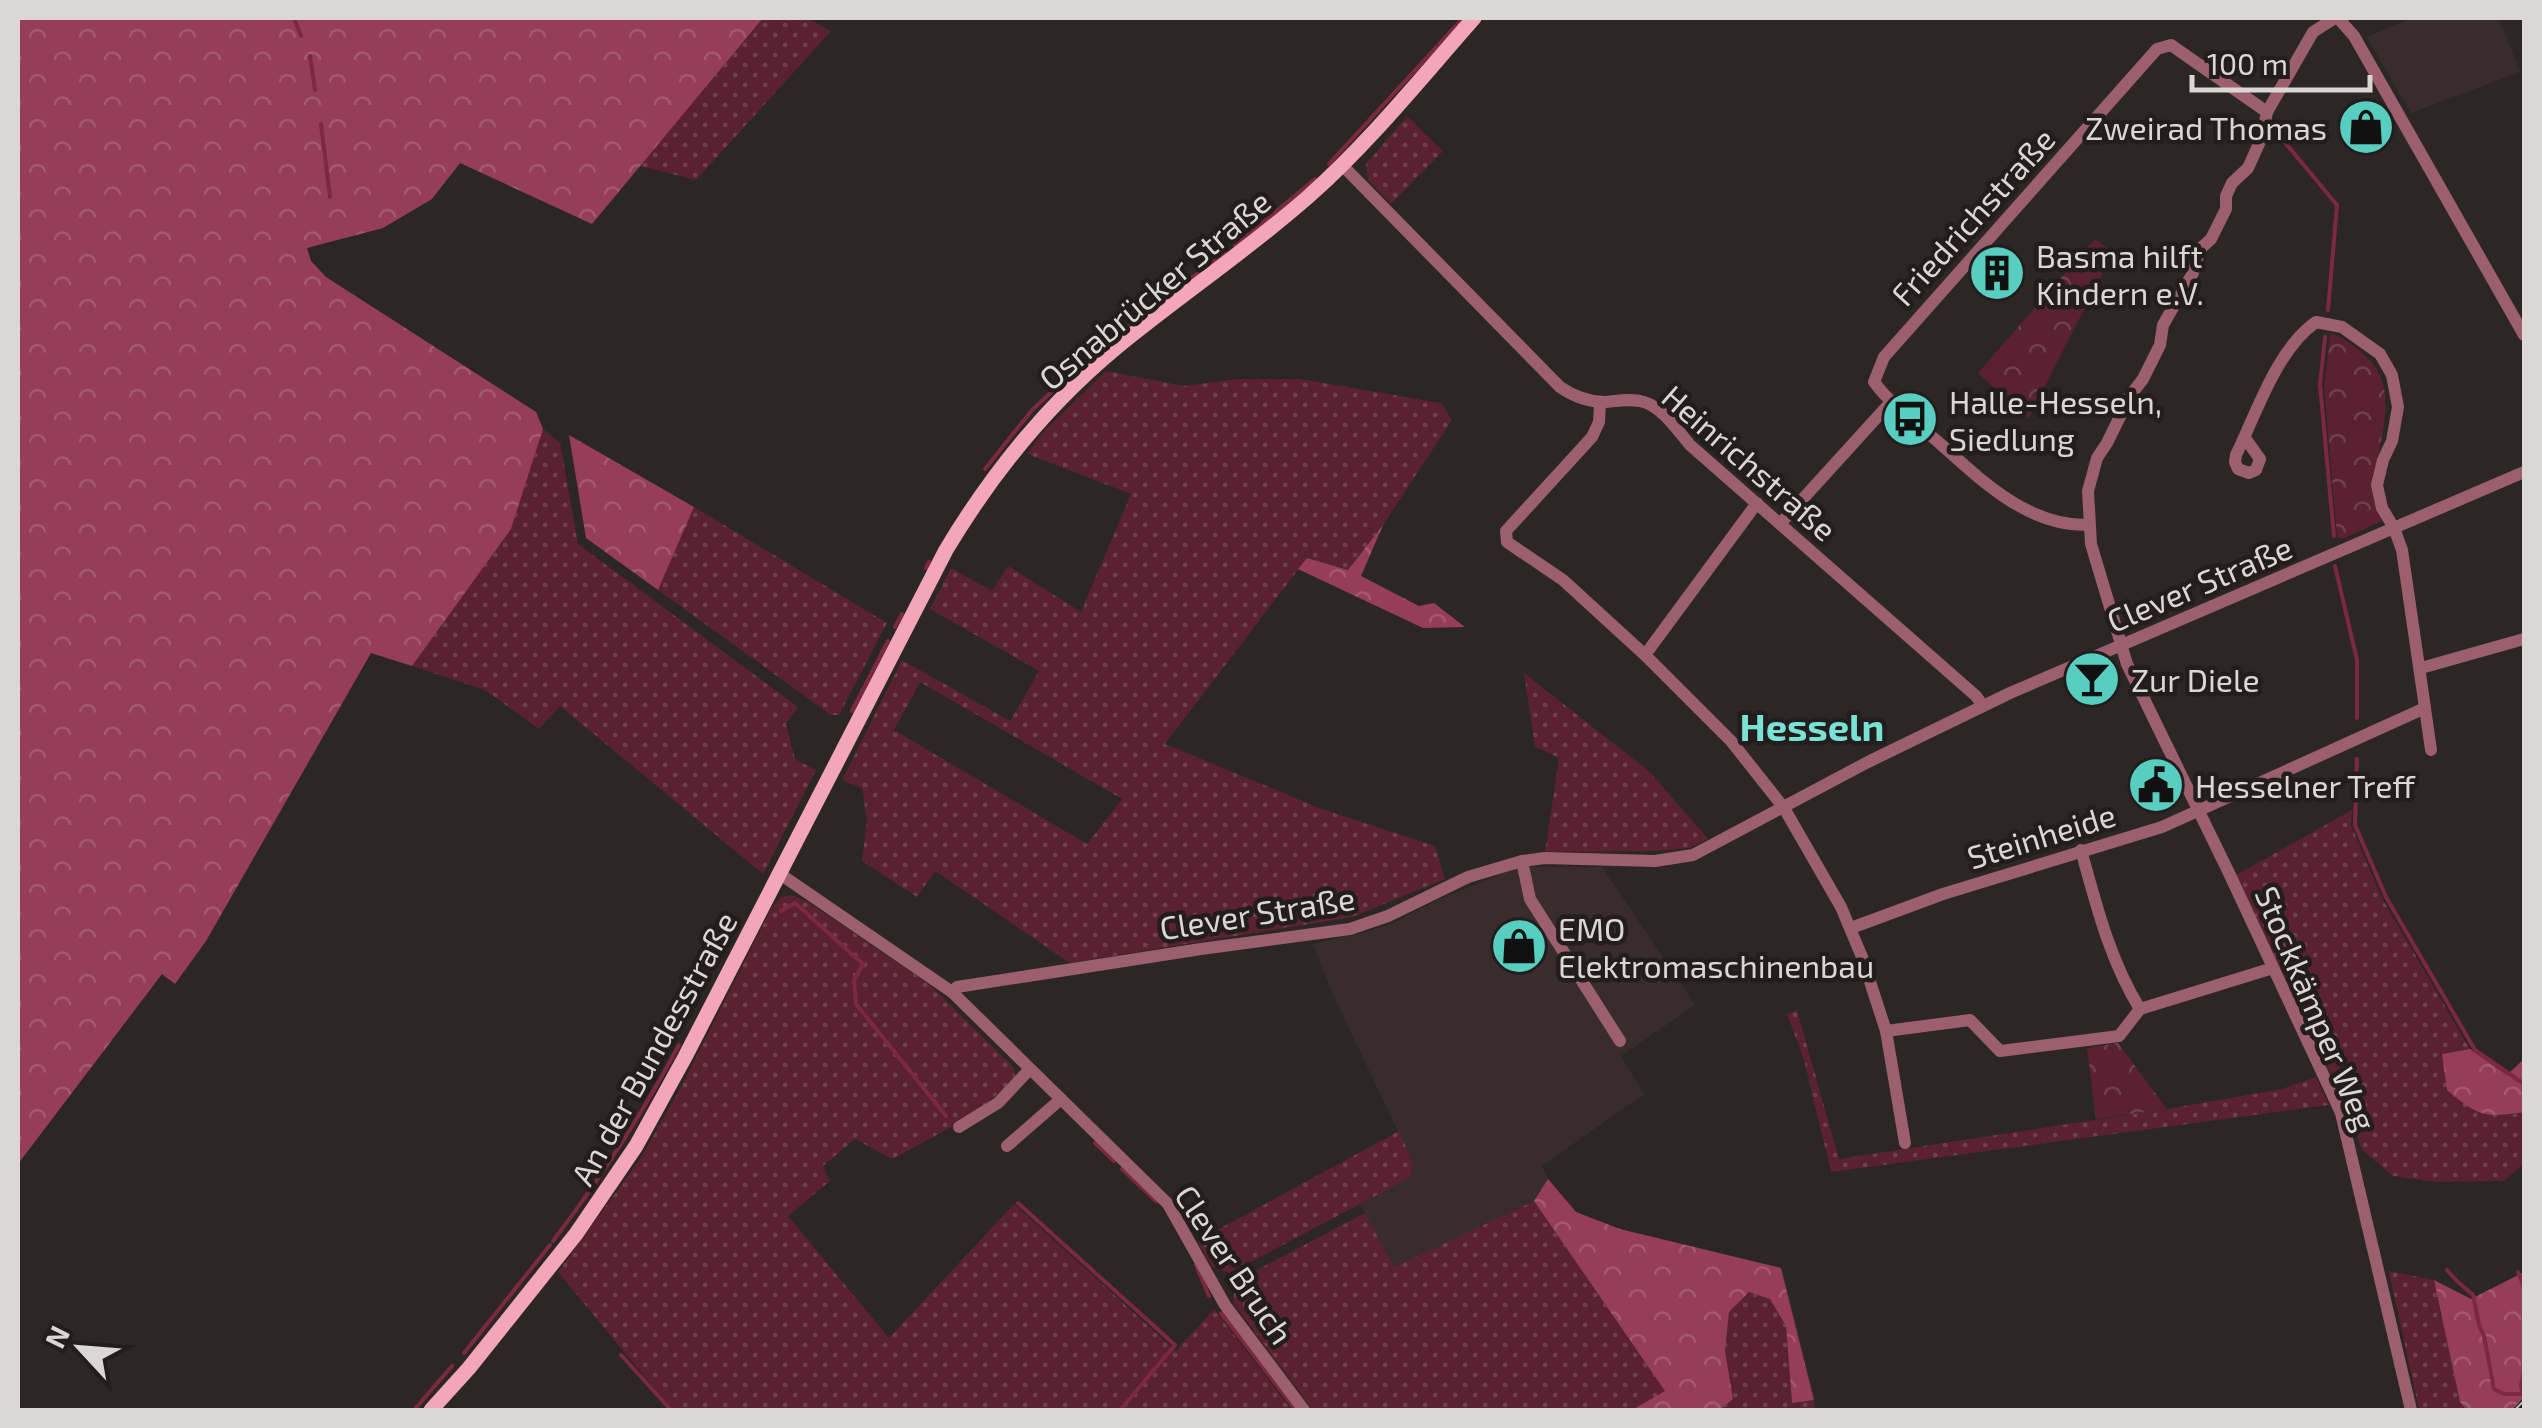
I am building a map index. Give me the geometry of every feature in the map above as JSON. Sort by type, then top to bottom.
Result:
[{"type":"main road","name":"Osnabrücker Straße","points":[[850,737],[966,517],[1036,425],[1114,349],[1258,239],[1342,165],[1474,18]]},
{"type":"main road","name":"An der Bundesstraße","points":[[431,1410],[469,1368],[608,1190],[660,1105],[850,737]]},
{"type":"street","name":"Stockkämper Weg","points":[[2337,18],[2313,32],[2267,112],[2262,138],[2248,168],[2232,183],[2226,196],[2226,210],[2211,239],[2200,249],[2193,274],[2163,326],[2160,345],[2094,466],[2088,491],[2089,525],[2126,664],[2341,1114],[2411,1410]]},
{"type":"street","points":[[2337,18],[2354,36],[2524,335]]},
{"type":"street","name":"Friedrichstraße","points":[[1890,403],[1874,382],[1884,356],[2156,49],[2171,44],[2267,112]]},
{"type":"street","name":"Heinrichstraße","points":[[1342,165],[1560,387],[1578,397],[1600,402],[1645,402],[1659,411],[1690,445],[1976,696],[1982,706]]},
{"type":"street","points":[[2244,438],[2281,363],[2300,333],[2316,322],[2340,325],[2380,354],[2392,375],[2398,407],[2392,441],[2377,485],[2382,508],[2402,550],[2431,750]]},
{"type":"street","points":[[1600,402],[1600,422],[1592,437],[1506,531],[1507,542],[1563,580],[1645,655],[1730,742],[1784,808],[1850,928],[1886,1031],[1905,1143]]},
{"type":"street","points":[[1780,524],[1890,403],[2011,502],[2072,526],[2089,525]]},
{"type":"street","name":"Clever Straße","points":[[952,992],[957,987],[1350,928],[1388,916],[1468,876],[1522,861],[1655,861],[1693,855],[1982,706],[2524,472]]},
{"type":"street","points":[[1645,655],[1757,503]]},
{"type":"street","points":[[2421,668],[2524,640]]},
{"type":"street","name":"Steinheide","points":[[1850,928],[1943,894],[2162,827],[2426,708]]},
{"type":"street","points":[[2081,850],[2100,916],[2140,1009]]},
{"type":"street","points":[[1522,861],[1530,900],[1620,1041]]},
{"type":"street","points":[[780,874],[952,992]]},
{"type":"street","points":[[1886,1031],[1970,1020],[2000,1051],[2120,1036],[2140,1009],[2273,968]]},
{"type":"street","name":"Clever Bruch","points":[[952,992],[1168,1204],[1225,1305],[1304,1410]]},
{"type":"street","points":[[959,1127],[998,1104],[1029,1070]]},
{"type":"street","points":[[1007,1146],[1061,1099]]},
{"type":"shaded area","points":[[2412,18],[2499,18],[2520,72],[2411,113],[2367,37]]},
{"type":"shaded area","points":[[1519,867],[1602,867],[1695,1005],[1621,1056],[1644,1094],[1542,1166],[1548,1179],[1534,1201],[1394,1267],[1359,1203],[1411,1177],[1413,1163],[1313,944],[1393,923]]},
{"type":"green space","points":[[18,18],[763,18],[592,224],[460,163],[432,199],[383,228],[307,248],[311,261],[326,277],[536,412],[543,429],[511,529],[412,666],[371,653],[206,941],[175,984],[162,974],[18,1164]]},
{"type":"green space","points":[[763,18],[807,18],[831,31],[696,180],[640,166]]},
{"type":"green space","points":[[1407,116],[1443,151],[1391,204],[1368,180],[1366,164]]},
{"type":"green space","points":[[2095,239],[2113,253],[2028,419],[1978,373]]},
{"type":"green space","points":[[2330,334],[2347,342],[2372,363],[2385,394],[2374,482],[2382,521],[2342,539],[2337,537],[2324,387]]},
{"type":"green space","points":[[1106,371],[1184,386],[1238,379],[1300,379],[1441,403],[1452,420],[1383,525],[1348,570],[1307,558],[1165,744],[1322,809],[1435,846],[1445,879],[1352,917],[1070,963],[935,871],[917,897],[862,861],[867,821],[862,788],[842,780],[902,660],[1010,721],[1039,671],[930,609],[951,568],[992,591],[1008,566],[1081,612],[1131,494],[1027,454],[1044,431]],"holes":[[[920,682],[1122,799],[1087,844],[894,730]]]},
{"type":"green space","points":[[543,429],[560,443],[578,544],[798,707],[786,724],[795,759],[816,770],[763,874],[560,706],[539,729],[485,690],[412,666],[511,529]]},
{"type":"green space","points":[[569,435],[694,507],[658,590],[586,538]]},
{"type":"green space","points":[[694,507],[887,623],[839,715],[831,715],[658,590]]},
{"type":"green space","points":[[1383,525],[1361,576],[1419,606],[1434,603],[1465,627],[1423,628],[1298,569],[1307,558],[1348,570]]},
{"type":"green space","points":[[1524,673],[1650,772],[1708,839],[1689,848],[1654,851],[1545,852],[1559,758],[1535,747]]},
{"type":"green space","points":[[2352,810],[2351,825],[2382,898],[2470,1049],[2442,1054],[2500,1116],[2524,1112],[2524,1163],[2504,1181],[2435,1182],[2393,1176],[2362,1150],[2348,1110],[2236,875]]},
{"type":"green space","points":[[790,895],[805,900],[929,984],[1014,1068],[1015,1078],[987,1103],[892,1159],[855,1139],[823,1166],[830,1181],[788,1216],[889,1338],[1014,1204],[1176,1351],[1214,1309],[1292,1410],[672,1410],[558,1272],[640,1159],[772,907],[781,897]]},
{"type":"green space","points":[[1797,1010],[1839,1159],[2167,1109],[2282,1089],[2316,1077],[2329,1105],[1831,1172],[1804,1060],[1787,1014]]},
{"type":"green space","points":[[2118,1043],[2167,1109],[2096,1119],[2087,1048]]},
{"type":"green space","points":[[2470,1049],[2507,1075],[2524,1059],[2524,1112],[2482,1113],[2447,1090],[2442,1054]]},
{"type":"green space","points":[[1399,1131],[1413,1163],[1411,1177],[1230,1273],[1212,1267],[1197,1241]]},
{"type":"green space","points":[[1548,1179],[1576,1212],[1620,1229],[1781,1268],[1814,1400],[1792,1403],[1786,1326],[1770,1299],[1749,1292],[1729,1312],[1725,1351],[1733,1399],[1719,1410],[1632,1410],[1665,1391],[1534,1201]]},
{"type":"green space","points":[[1534,1201],[1666,1392],[1632,1410],[1313,1410],[1233,1303],[1236,1281],[1365,1213],[1394,1267]]},
{"type":"green space","points":[[2389,1271],[2434,1280],[2460,1402],[2467,1410],[2419,1410]]},
{"type":"green space","points":[[2524,1272],[2524,1397],[2512,1410],[2467,1410],[2460,1402],[2434,1280],[2471,1299]]},
{"type":"green space","points":[[1749,1292],[1770,1299],[1786,1326],[1792,1402],[1814,1400],[1815,1410],[1719,1410],[1733,1399],[1725,1351],[1729,1311]]},
{"type":"waterway","points":[[294,18],[301,36]]},
{"type":"waterway","points":[[1329,164],[1463,18]]},
{"type":"waterway","points":[[310,56],[315,90]]},
{"type":"waterway","points":[[321,124],[330,197]]},
{"type":"waterway","points":[[2273,128],[2337,205],[2328,310]]},
{"type":"waterway","points":[[1235,246],[1315,179]]},
{"type":"waterway","points":[[1167,296],[1225,253]]},
{"type":"waterway","points":[[1117,334],[1159,303]]},
{"type":"waterway","points":[[2325,337],[2320,385],[2334,536]]},
{"type":"waterway","points":[[985,469],[1032,410],[1100,347]]},
{"type":"waterway","points":[[926,568],[929,562]]},
{"type":"waterway","points":[[2335,566],[2357,660],[2357,718]]},
{"type":"waterway","points":[[895,627],[902,614]]},
{"type":"waterway","points":[[852,711],[888,641]]},
{"type":"waterway","points":[[2357,759],[2355,825],[2386,897],[2475,1050],[2524,1084]]},
{"type":"waterway","points":[[781,911],[795,903],[863,964],[854,981],[856,1004],[946,1116]]},
{"type":"waterway","points":[[553,1241],[620,1145],[679,1045]]},
{"type":"waterway","points":[[1095,1143],[1114,1161]]},
{"type":"waterway","points":[[1122,1169],[1156,1201]]},
{"type":"waterway","points":[[1018,1203],[1175,1345],[1120,1410]]},
{"type":"waterway","points":[[464,1353],[550,1245]]},
{"type":"waterway","points":[[1196,1265],[1209,1296]]},
{"type":"waterway","points":[[2447,1270],[2473,1295],[2494,1389],[2504,1394],[2524,1394]]},
{"type":"waterway","points":[[2518,1272],[2524,1287]]},
{"type":"waterway","points":[[1221,1313],[1296,1410]]},
{"type":"waterway","points":[[621,1355],[671,1410]]},
{"type":"waterway","points":[[414,1410],[452,1366]]},
{"type":"waterway","points":[[2523,1393],[2524,1373]]},
{"type":"railway","points":[[2519,1410],[2524,1405]]},
{"type":"place","name":"Zweirad Thomas","points":[[2366,127]]},
{"type":"place","name":"Basma hilft Kindern e.V.","points":[[1997,273]]},
{"type":"place","name":"Halle-Hesseln, Siedlung","points":[[1910,419]]},
{"type":"place","name":"Zur Diele","points":[[2092,679]]},
{"type":"place","name":"Hesselner Treff","points":[[2156,785]]},
{"type":"place","name":"EMO Elektromaschinenbau","points":[[1519,946]]},
{"type":"district","name":"Hesseln","points":[[1812,726]]}]
